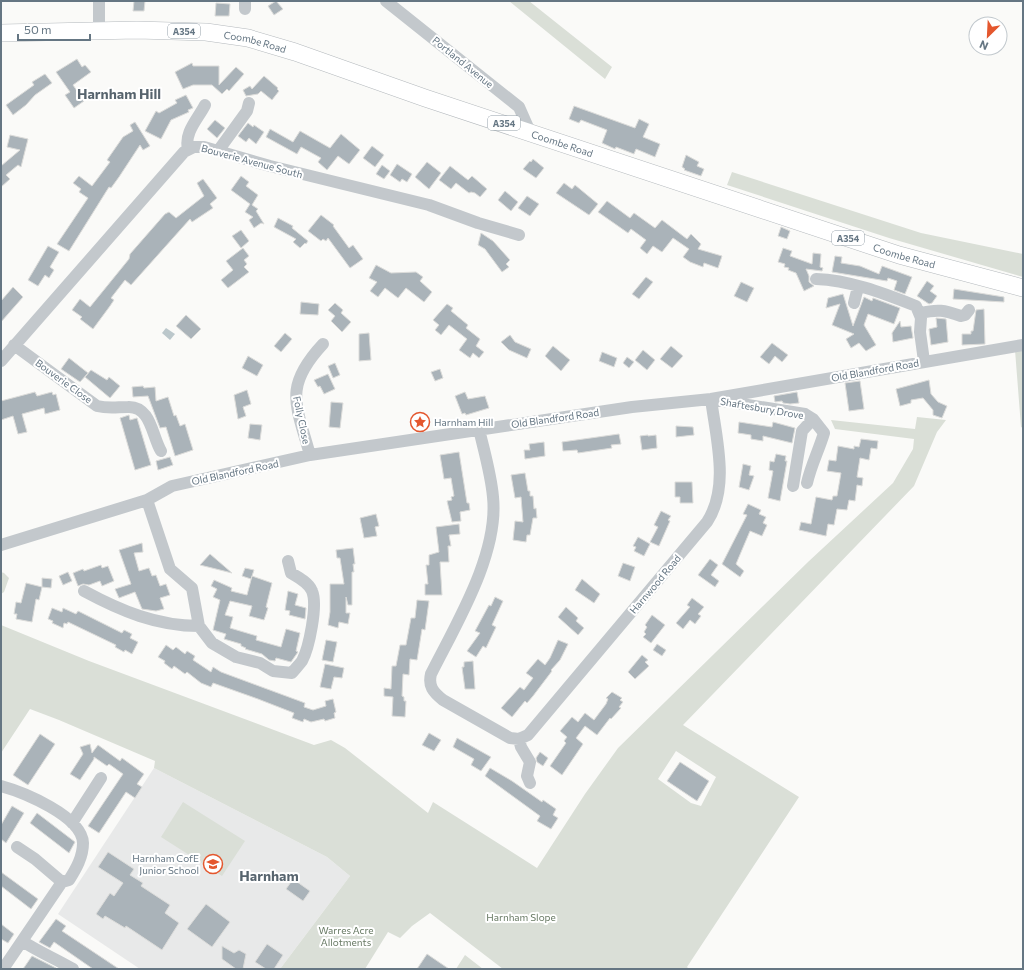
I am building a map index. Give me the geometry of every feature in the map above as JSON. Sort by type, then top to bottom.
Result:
[{"type":"highway","name":"Coombe Road","points":[[1,33],[99,30],[206,32],[248,38],[295,52],[425,98],[899,255],[1023,288]]},
{"type":"street","points":[[99,30],[100,1]]},
{"type":"street","name":"Portland Avenue","points":[[386,1],[518,107],[530,132]]},
{"type":"street","points":[[218,151],[246,111],[249,103]]},
{"type":"street","points":[[188,149],[186,144],[188,133],[205,105]]},
{"type":"street","name":"Bouverie Avenue South","points":[[1,361],[188,149],[194,147],[218,151],[429,205],[478,223],[519,235]]},
{"type":"street","points":[[816,279],[849,283],[858,287],[870,288],[916,306],[920,313],[920,332],[924,361]]},
{"type":"street","points":[[854,303],[858,287]]},
{"type":"street","points":[[920,313],[945,310],[965,316]]},
{"type":"street","name":"Folly Close","points":[[310,455],[297,408],[296,392],[299,376],[305,364],[323,344]]},
{"type":"street","name":"Bouverie Close","points":[[14,345],[97,406],[107,408],[130,407],[140,409],[147,416],[155,441],[161,451]]},
{"type":"street","name":"Old Blandford Road","points":[[1,545],[147,500],[172,486],[310,455],[632,407],[711,399],[1023,345]]},
{"type":"street","name":"Shaftesbury Drove","points":[[711,399],[805,414],[813,419],[824,433],[819,449],[811,466],[807,483]]},
{"type":"street","name":"Harnwood Road","points":[[520,739],[528,735],[708,522],[714,512],[718,501],[720,474],[711,399]]},
{"type":"street","name":"Shaftesbury Drove","points":[[792,486],[802,431],[813,419]]},
{"type":"street","points":[[479,429],[493,497],[493,517],[490,536],[480,573],[431,674],[430,681],[433,693],[443,700],[510,738],[520,739],[521,747],[530,762],[526,776],[530,783]]},
{"type":"street","points":[[147,500],[170,569],[192,588],[199,626],[212,643],[236,657],[260,663],[273,671],[292,673],[302,660],[311,628],[315,605],[312,590],[291,573],[288,561]]},
{"type":"street","points":[[84,591],[121,610],[147,619],[176,626],[199,626]]},
{"type":"street","points":[[72,823],[101,778]]},
{"type":"street","points":[[1,786],[31,796],[72,823],[82,838],[82,853],[78,866],[69,880],[62,882],[3,969]]},
{"type":"street","points":[[17,847],[35,859],[62,882]]},
{"type":"street","points":[[22,941],[46,956],[73,969]]},
{"type":"shaded area","points":[[166,328],[175,334],[170,340],[162,333]]},
{"type":"shaded area","name":"Harnham CofE Junior School","points":[[154,768],[327,857],[350,876],[280,969],[140,969],[58,914]]},
{"type":"green space","points":[[509,1],[529,1],[612,67],[605,79]]},
{"type":"green space","points":[[732,172],[921,233],[1023,254],[1023,277],[889,238],[727,185]]},
{"type":"green space","points":[[1023,349],[1023,428],[1021,427],[1015,350]]},
{"type":"green space","points":[[917,417],[946,420],[937,432],[914,486],[683,725],[799,797],[687,967],[689,969],[503,969],[430,913],[412,926],[400,938],[388,932],[365,969],[280,969],[350,876],[327,857],[154,768],[155,761],[30,709],[1,753],[1,625],[89,661],[314,745],[331,740],[345,748],[428,813],[433,802],[537,868],[585,794],[618,748],[808,562],[893,483],[913,449],[914,439],[835,429],[831,420],[915,429]],"holes":[[[676,751],[716,777],[701,806],[691,803],[658,779]]]},
{"type":"green space","points":[[1,572],[9,578],[4,592],[1,594]]},
{"type":"green space","points":[[183,802],[245,841],[222,876],[161,837]]},
{"type":"green space","points":[[465,955],[483,969],[456,969]]},
{"type":"building","points":[[134,1],[145,1],[144,11],[133,11]]},
{"type":"building","points":[[276,1],[283,9],[274,15],[268,6]]},
{"type":"building","points":[[216,3],[230,4],[229,16],[215,16]]},
{"type":"building","points":[[77,59],[82,67],[85,65],[91,72],[73,85],[84,101],[74,108],[65,95],[70,92],[56,72]]},
{"type":"building","points":[[192,63],[193,66],[219,66],[219,85],[236,67],[244,74],[229,91],[227,89],[222,94],[212,85],[193,85],[183,89],[175,72]]},
{"type":"building","points":[[45,74],[52,83],[35,95],[26,105],[13,115],[6,105],[34,85],[32,82]]},
{"type":"building","points":[[264,76],[278,88],[277,89],[279,91],[272,100],[261,91],[258,94],[246,96],[243,90],[250,86],[252,89]]},
{"type":"building","points":[[186,95],[193,108],[188,110],[189,112],[171,120],[161,139],[145,131],[156,111],[159,113],[177,103],[175,100]]},
{"type":"building","points":[[574,106],[635,128],[639,119],[649,124],[643,137],[660,144],[655,157],[636,149],[634,154],[616,147],[615,149],[602,143],[607,130],[581,120],[579,123],[569,119]]},
{"type":"building","points":[[215,120],[225,128],[217,138],[207,129]]},
{"type":"building","points":[[135,122],[150,146],[143,150],[140,145],[111,188],[109,187],[69,251],[57,244],[88,198],[79,192],[81,189],[73,183],[79,176],[92,186],[110,162],[107,160],[123,137],[133,131],[130,125]]},
{"type":"building","points":[[248,123],[264,132],[256,144],[249,138],[246,142],[238,136]]},
{"type":"building","points":[[270,129],[293,142],[300,131],[330,148],[341,134],[360,150],[349,164],[338,156],[327,170],[318,162],[321,158],[301,147],[297,154],[266,137]]},
{"type":"building","points":[[10,135],[28,139],[21,167],[18,165],[6,175],[10,179],[1,187],[1,166],[20,150],[7,147]]},
{"type":"building","points":[[372,146],[384,155],[375,167],[363,158]]},
{"type":"building","points":[[686,155],[699,162],[697,166],[704,169],[701,176],[684,170],[685,169],[682,167]]},
{"type":"building","points":[[533,159],[544,168],[536,178],[523,169]]},
{"type":"building","points":[[427,162],[441,173],[429,189],[415,177]]},
{"type":"building","points":[[397,164],[412,174],[407,182],[402,179],[400,182],[390,175]]},
{"type":"building","points":[[382,165],[390,171],[384,179],[376,174]]},
{"type":"building","points":[[450,166],[468,180],[472,176],[487,189],[480,197],[475,193],[469,193],[456,183],[451,189],[439,180]]},
{"type":"building","points":[[241,176],[249,182],[246,186],[258,195],[252,205],[258,209],[256,211],[264,224],[261,223],[254,228],[249,220],[253,217],[245,212],[250,204],[231,190]]},
{"type":"building","points":[[203,179],[217,198],[210,204],[213,208],[192,222],[190,219],[131,285],[125,280],[111,298],[114,300],[93,329],[80,319],[82,317],[72,310],[80,299],[90,307],[129,259],[130,254],[165,214],[169,212],[176,218],[204,196],[197,183]]},
{"type":"building","points":[[564,183],[572,189],[575,185],[598,204],[589,215],[556,193]]},
{"type":"building","points":[[505,191],[518,202],[511,211],[498,200]]},
{"type":"building","points":[[527,196],[539,204],[530,216],[518,208]]},
{"type":"building","points":[[607,201],[630,218],[634,213],[655,228],[662,220],[687,239],[691,234],[701,244],[698,249],[722,256],[718,268],[704,263],[703,267],[690,262],[683,257],[689,249],[673,238],[662,252],[653,246],[647,254],[640,248],[646,240],[631,229],[628,233],[598,212]]},
{"type":"building","points":[[321,215],[334,225],[333,226],[349,248],[353,245],[363,259],[350,268],[328,238],[326,241],[323,239],[321,241],[308,231]]},
{"type":"building","points":[[278,218],[293,226],[292,228],[308,241],[306,244],[305,243],[300,248],[293,242],[296,239],[274,227]]},
{"type":"building","points":[[781,227],[790,231],[787,239],[778,236]]},
{"type":"building","points":[[241,230],[249,241],[241,248],[232,236]]},
{"type":"building","points":[[481,233],[493,241],[510,260],[506,264],[509,267],[502,272],[485,249],[478,245]]},
{"type":"building","points":[[48,246],[59,252],[50,267],[54,270],[49,278],[45,275],[38,286],[28,280]]},
{"type":"building","points":[[243,248],[249,256],[244,260],[247,264],[244,267],[249,272],[228,288],[221,280],[233,270],[226,261]]},
{"type":"building","points":[[783,248],[792,251],[790,256],[812,264],[813,253],[821,254],[820,267],[823,268],[822,271],[806,269],[809,276],[809,282],[814,286],[804,291],[796,273],[788,270],[789,268],[784,267],[785,264],[778,262]]},
{"type":"building","points":[[835,256],[842,257],[841,263],[860,266],[879,274],[882,266],[912,277],[905,294],[894,290],[897,281],[888,278],[887,281],[832,272]]},
{"type":"building","points":[[376,265],[391,273],[416,272],[423,277],[420,281],[432,292],[424,302],[406,288],[398,298],[385,288],[378,297],[370,291],[377,282],[369,278]]},
{"type":"building","points":[[646,277],[653,282],[639,299],[632,294]]},
{"type":"building","points":[[927,281],[934,286],[930,291],[937,296],[932,303],[929,304],[917,296]]},
{"type":"building","points":[[741,282],[754,288],[747,302],[734,296]]},
{"type":"building","points":[[13,287],[23,297],[1,322],[1,301]]},
{"type":"building","points":[[954,289],[1004,297],[1004,302],[953,299]]},
{"type":"building","points":[[843,294],[853,326],[864,297],[872,301],[873,298],[900,308],[894,324],[868,314],[864,325],[876,345],[866,351],[859,343],[851,348],[846,339],[854,334],[832,325],[840,304],[826,308],[828,298]]},
{"type":"building","points":[[301,302],[319,304],[318,315],[300,314]]},
{"type":"building","points":[[335,303],[343,310],[341,313],[351,322],[342,332],[331,321],[335,316],[328,310]]},
{"type":"building","points":[[447,304],[453,308],[451,311],[468,325],[466,328],[480,339],[476,346],[484,352],[479,358],[473,353],[470,358],[459,350],[467,339],[449,325],[441,335],[435,330],[439,325],[433,320]]},
{"type":"building","points":[[984,309],[985,344],[962,345],[962,334],[971,334],[971,331],[973,331],[976,310]]},
{"type":"building","points":[[186,315],[201,329],[191,339],[176,326]]},
{"type":"building","points":[[936,318],[946,319],[948,342],[931,345],[929,329],[937,327]]},
{"type":"building","points":[[900,321],[901,327],[911,326],[913,338],[893,342],[892,333]]},
{"type":"building","points":[[285,333],[292,339],[281,352],[274,346]]},
{"type":"building","points":[[369,333],[371,360],[359,361],[359,334]]},
{"type":"building","points":[[510,335],[515,342],[531,349],[527,358],[509,350],[501,342]]},
{"type":"building","points":[[772,343],[788,355],[782,362],[775,356],[769,364],[760,357]]},
{"type":"building","points":[[553,346],[570,360],[561,371],[545,356]]},
{"type":"building","points":[[671,346],[683,356],[672,368],[660,359]]},
{"type":"building","points":[[643,350],[655,360],[647,370],[635,360]]},
{"type":"building","points":[[602,352],[617,358],[614,367],[599,361]]},
{"type":"building","points":[[248,356],[263,365],[257,376],[242,368]]},
{"type":"building","points":[[627,357],[634,362],[629,368],[623,363]]},
{"type":"building","points":[[69,358],[88,373],[80,382],[61,369]]},
{"type":"building","points":[[335,363],[340,375],[333,378],[328,366]]},
{"type":"building","points":[[440,369],[443,378],[435,381],[431,372]]},
{"type":"building","points":[[91,370],[107,380],[109,377],[120,386],[110,398],[85,377]]},
{"type":"building","points":[[328,374],[335,389],[324,394],[320,386],[318,387],[314,380]]},
{"type":"building","points":[[929,380],[931,394],[938,402],[947,406],[942,418],[933,415],[933,410],[923,398],[911,400],[911,403],[900,406],[896,389]]},
{"type":"building","points":[[860,381],[864,409],[849,411],[845,383]]},
{"type":"building","points":[[143,386],[144,388],[155,387],[156,401],[168,397],[174,416],[176,415],[180,426],[185,424],[193,450],[175,456],[166,427],[160,428],[148,396],[133,397],[132,387]]},
{"type":"building","points":[[247,390],[251,404],[243,407],[246,416],[238,419],[234,395]]},
{"type":"building","points":[[35,392],[37,396],[52,392],[53,395],[56,394],[60,410],[45,414],[44,408],[22,414],[27,432],[18,434],[13,416],[1,420],[1,401]]},
{"type":"building","points":[[465,392],[468,399],[485,396],[489,408],[466,415],[465,413],[462,414],[455,396]]},
{"type":"building","points":[[797,392],[799,403],[790,404],[783,403],[782,401],[775,402],[774,396]]},
{"type":"building","points":[[331,402],[343,403],[340,428],[329,427]]},
{"type":"building","points":[[129,415],[130,420],[137,418],[151,465],[135,470],[120,418]]},
{"type":"building","points":[[739,422],[772,427],[773,422],[795,428],[792,443],[763,436],[763,441],[751,439],[751,435],[738,433]]},
{"type":"building","points":[[250,424],[262,425],[260,440],[248,438]]},
{"type":"building","points":[[676,426],[693,427],[694,435],[676,437]]},
{"type":"building","points":[[619,434],[621,444],[611,445],[612,448],[578,453],[577,450],[563,451],[562,442]]},
{"type":"building","points":[[656,435],[657,448],[642,450],[640,436]]},
{"type":"building","points":[[861,439],[878,441],[877,449],[871,448],[869,460],[860,458],[857,477],[863,478],[862,486],[857,485],[855,501],[849,500],[847,510],[837,509],[834,525],[828,524],[826,536],[799,530],[801,522],[811,524],[816,497],[832,500],[833,496],[837,496],[841,473],[827,471],[829,460],[836,461],[838,446],[854,449],[854,446],[859,447]]},
{"type":"building","points":[[544,442],[545,456],[525,459],[524,450],[530,450],[529,444]]},
{"type":"building","points":[[459,452],[467,503],[469,503],[470,510],[460,512],[461,521],[452,522],[447,501],[452,500],[451,497],[454,496],[451,478],[444,479],[440,455]]},
{"type":"building","points":[[776,454],[786,456],[785,461],[787,461],[780,501],[768,498],[773,471],[769,470],[770,461],[774,462]]},
{"type":"building","points":[[170,457],[173,465],[158,470],[156,461]]},
{"type":"building","points":[[743,464],[751,466],[749,475],[754,476],[749,490],[739,487]]},
{"type":"building","points":[[525,473],[528,491],[530,491],[530,496],[533,496],[534,509],[536,508],[537,518],[533,518],[530,535],[527,535],[526,542],[513,540],[515,521],[523,522],[521,497],[515,498],[511,475]]},
{"type":"building","points":[[675,482],[692,482],[693,503],[680,503],[680,497],[675,497]]},
{"type":"building","points":[[748,504],[761,510],[759,514],[766,517],[763,523],[767,525],[762,536],[750,531],[736,564],[744,571],[740,577],[722,564],[747,515],[743,514]]},
{"type":"building","points":[[661,511],[671,516],[668,520],[670,521],[659,546],[650,542],[658,527],[654,525]]},
{"type":"building","points":[[376,514],[379,526],[375,527],[377,536],[364,538],[360,518]]},
{"type":"building","points":[[459,524],[460,534],[449,535],[451,546],[448,546],[449,562],[440,562],[442,595],[425,595],[425,584],[428,584],[426,565],[429,565],[429,555],[439,552],[436,527]]},
{"type":"building","points":[[638,537],[650,544],[644,556],[634,551],[636,547],[633,546]]},
{"type":"building","points":[[142,543],[143,552],[134,553],[139,571],[149,568],[152,576],[156,575],[160,586],[166,584],[170,595],[160,598],[164,609],[156,611],[142,609],[135,592],[119,598],[115,589],[131,584],[119,550]]},
{"type":"building","points":[[353,548],[355,564],[353,564],[354,572],[352,572],[352,605],[348,605],[346,597],[346,613],[350,613],[348,624],[339,622],[338,628],[328,625],[330,612],[330,584],[344,584],[340,558],[337,558],[336,550]]},
{"type":"building","points":[[210,554],[232,573],[200,565]]},
{"type":"building","points":[[710,559],[718,565],[711,575],[719,581],[715,587],[698,575]]},
{"type":"building","points":[[623,563],[635,567],[630,581],[618,576]]},
{"type":"building","points":[[101,565],[102,568],[108,566],[114,581],[102,586],[100,581],[89,585],[83,584],[78,586],[73,573]]},
{"type":"building","points":[[245,568],[254,570],[251,579],[242,576]]},
{"type":"building","points":[[68,572],[72,581],[63,585],[59,576]]},
{"type":"building","points":[[252,576],[272,583],[266,607],[268,608],[264,620],[249,616],[252,606],[230,601],[225,615],[233,617],[230,628],[257,636],[256,640],[281,647],[286,629],[300,633],[296,651],[298,652],[291,662],[276,658],[275,661],[269,660],[262,654],[245,649],[246,648],[241,646],[241,644],[224,639],[226,634],[213,630],[220,600],[213,597],[217,589],[211,586],[214,580],[232,588],[231,591],[247,595]]},
{"type":"building","points":[[42,578],[52,579],[51,588],[42,587]]},
{"type":"building","points":[[582,579],[600,594],[594,603],[575,590]]},
{"type":"building","points":[[26,583],[42,587],[39,600],[36,599],[32,622],[16,619],[17,614],[14,614],[16,602],[21,603]]},
{"type":"building","points":[[288,591],[298,594],[295,605],[306,608],[305,619],[289,615],[290,611],[285,610]]},
{"type":"building","points":[[495,597],[503,601],[492,625],[496,627],[486,648],[483,646],[476,657],[467,651],[480,633],[475,631]]},
{"type":"building","points":[[692,598],[704,607],[698,614],[701,616],[695,624],[690,620],[683,629],[676,623],[690,607],[687,605]]},
{"type":"building","points":[[417,600],[429,601],[425,630],[422,629],[417,660],[410,659],[409,675],[403,674],[402,696],[404,697],[404,701],[406,701],[405,717],[392,716],[393,697],[384,696],[384,688],[391,689],[392,666],[396,666],[400,645],[406,645],[411,618],[415,618]]},
{"type":"building","points":[[566,607],[578,618],[576,621],[584,628],[578,635],[558,617]]},
{"type":"building","points":[[52,608],[62,612],[63,608],[76,614],[78,611],[122,633],[124,630],[132,634],[130,638],[138,642],[132,654],[125,650],[124,652],[115,647],[116,645],[68,622],[67,624],[64,623],[63,628],[52,623],[53,621],[48,619]]},
{"type":"building","points":[[652,615],[665,625],[651,643],[643,637],[646,634],[644,632],[647,627],[645,625]]},
{"type":"building","points":[[326,640],[337,642],[333,662],[322,660]]},
{"type":"building","points":[[558,640],[568,644],[560,660],[551,670],[552,671],[533,696],[527,703],[525,701],[512,717],[501,708],[520,687],[524,690],[533,678],[526,673],[538,659],[545,665],[550,658]]},
{"type":"building","points":[[657,644],[666,650],[662,656],[653,650]]},
{"type":"building","points":[[166,645],[173,650],[176,647],[185,654],[187,651],[195,656],[193,660],[211,672],[213,667],[221,672],[305,703],[304,707],[313,710],[326,706],[325,701],[333,699],[336,712],[334,713],[335,718],[325,721],[324,719],[311,722],[304,719],[303,722],[292,718],[294,713],[258,699],[213,683],[211,687],[201,683],[187,672],[185,674],[174,666],[172,669],[164,663],[165,661],[158,657]]},
{"type":"building","points":[[642,655],[648,660],[645,662],[649,666],[635,679],[628,672]]},
{"type":"building","points":[[473,661],[475,689],[465,689],[462,667],[464,667],[464,662]]},
{"type":"building","points":[[325,664],[344,668],[342,678],[334,677],[331,689],[320,687]]},
{"type":"building","points":[[612,692],[622,698],[620,700],[623,702],[619,707],[621,708],[611,719],[610,718],[597,735],[585,726],[576,738],[583,744],[562,775],[550,766],[566,743],[564,741],[567,737],[560,731],[572,717],[578,722],[585,713],[594,720],[606,704],[608,699],[606,698]]},
{"type":"building","points":[[429,733],[441,740],[434,751],[422,745]]},
{"type":"building","points":[[40,734],[55,744],[28,785],[13,775]]},
{"type":"building","points":[[457,738],[491,757],[481,771],[471,765],[474,759],[453,747]]},
{"type":"building","points":[[90,744],[92,753],[98,745],[120,761],[122,758],[144,774],[137,784],[142,787],[135,798],[126,792],[99,833],[88,826],[123,774],[109,764],[107,766],[94,757],[80,780],[70,774],[83,754],[80,747]]},
{"type":"building","points":[[540,752],[548,758],[543,766],[537,762],[536,758]]},
{"type":"building","points":[[680,762],[709,781],[697,801],[667,781]]},
{"type":"building","points":[[490,768],[542,802],[543,800],[556,809],[553,815],[558,818],[551,829],[537,821],[540,816],[485,776]]},
{"type":"building","points":[[12,806],[24,813],[6,843],[1,839],[1,825]]},
{"type":"building","points":[[37,813],[75,842],[69,853],[30,823]]},
{"type":"building","points":[[108,852],[134,869],[130,875],[143,883],[141,886],[170,905],[165,913],[179,923],[162,950],[126,926],[125,928],[105,916],[103,919],[96,914],[110,893],[114,896],[123,883],[98,867]]},
{"type":"building","points":[[1,872],[38,899],[31,909],[1,886]]},
{"type":"building","points":[[293,879],[310,891],[303,901],[286,889]]},
{"type":"building","points":[[206,904],[230,922],[212,947],[187,929]]},
{"type":"building","points":[[56,919],[66,926],[62,931],[119,969],[93,969],[54,942],[50,948],[39,942]]},
{"type":"building","points":[[1,924],[14,934],[8,943],[1,939]]},
{"type":"building","points":[[267,944],[283,955],[274,969],[266,969],[255,962]]},
{"type":"building","points":[[222,946],[234,953],[239,950],[246,954],[243,969],[236,969],[222,959]]},
{"type":"building","points":[[427,954],[449,969],[417,969]]},
{"type":"building","points":[[32,956],[56,968],[57,969],[23,969]]},
{"type":"place","name":"Harnham Hill","points":[[420,422]]},
{"type":"place","name":"Harnham CofE Junior School","points":[[213,864]]},
{"type":"district","name":"Harnham Hill","points":[[119,93]]},
{"type":"district","name":"Harnham","points":[[269,875]]},
{"type":"park label","name":"Harnham Slope","points":[[521,917]]},
{"type":"park label","name":"Warres Acre Allotments","points":[[346,936]]}]
